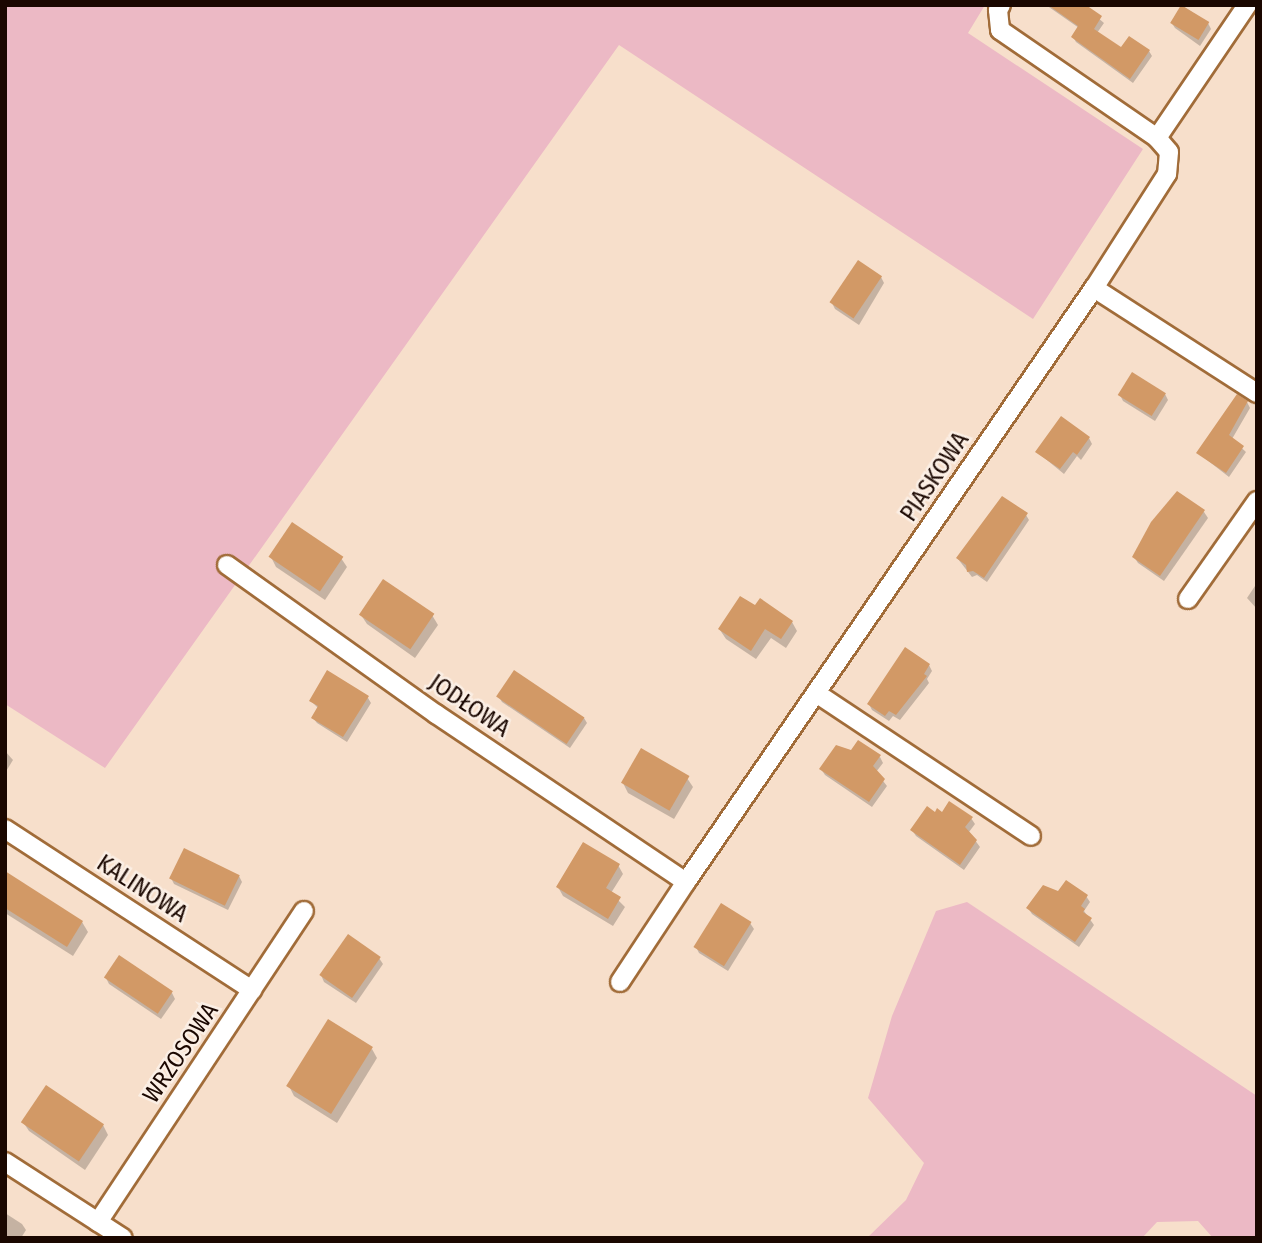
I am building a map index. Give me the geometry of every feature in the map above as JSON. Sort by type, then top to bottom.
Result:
[{"type":"street","points":[[1001,5],[998,10],[1000,30],[1157,138],[1248,5]]},
{"type":"street","name":"PIASKOWA","points":[[620,982],[1094,288],[1167,174],[1169,152],[1157,138]]},
{"type":"street","points":[[1094,288],[1257,393]]},
{"type":"street","points":[[1188,599],[1257,501]]},
{"type":"street","name":"JODŁOWA","points":[[227,565],[436,714],[686,882]]},
{"type":"street","points":[[816,693],[1031,836]]},
{"type":"street","name":"KALINOWA","points":[[5,829],[252,990]]},
{"type":"street","name":"WRZOSOWA","points":[[98,1222],[304,911]]},
{"type":"street","points":[[5,1162],[123,1238]]},
{"type":"shaded area","points":[[5,5],[985,5],[968,33],[1143,149],[1033,319],[619,45],[105,768],[5,704]]},
{"type":"shaded area","points":[[967,902],[1257,1096],[1257,1238],[1213,1238],[1198,1221],[1157,1222],[1142,1238],[867,1238],[906,1200],[924,1163],[868,1098],[892,1016],[936,911]]},
{"type":"building","points":[[1048,5],[1086,5],[1102,16],[1094,29],[1121,47],[1129,36],[1150,50],[1130,79],[1071,37],[1078,26]]},
{"type":"building","points":[[1181,5],[1209,22],[1198,40],[1170,23]]},
{"type":"building","points":[[858,260],[882,276],[854,318],[829,302]]},
{"type":"building","points":[[1132,372],[1166,393],[1152,416],[1118,395]]},
{"type":"building","points":[[1237,394],[1248,401],[1229,435],[1244,446],[1226,473],[1196,453]]},
{"type":"building","points":[[1061,416],[1090,437],[1077,455],[1073,452],[1060,469],[1035,452]]},
{"type":"building","points":[[1177,491],[1205,510],[1160,576],[1132,557],[1151,522]]},
{"type":"building","points":[[1002,496],[1028,513],[984,578],[973,571],[967,572],[966,565],[956,558]]},
{"type":"building","points":[[292,522],[343,557],[320,591],[269,557]]},
{"type":"building","points":[[383,579],[434,614],[410,649],[359,615]]},
{"type":"building","points":[[740,596],[755,605],[760,598],[793,621],[781,639],[765,629],[751,651],[718,629]]},
{"type":"building","points":[[905,647],[930,664],[924,674],[927,676],[896,715],[889,711],[885,716],[867,704]]},
{"type":"building","points":[[327,670],[369,696],[343,737],[311,718],[318,706],[309,701]]},
{"type":"building","points":[[514,670],[584,718],[567,744],[496,697]]},
{"type":"building","points":[[858,740],[881,755],[873,766],[885,779],[869,802],[819,769],[836,745],[851,750]]},
{"type":"building","points":[[641,748],[689,776],[669,811],[621,783]]},
{"type":"building","points":[[949,801],[973,817],[965,827],[977,840],[960,865],[910,830],[927,806],[935,812],[937,808],[942,812]]},
{"type":"building","points":[[583,842],[620,864],[606,888],[621,897],[608,919],[556,887]]},
{"type":"building","points":[[184,848],[240,875],[225,906],[169,879]]},
{"type":"building","points":[[5,871],[83,921],[67,947],[5,908]]},
{"type":"building","points":[[1066,880],[1088,895],[1081,906],[1085,909],[1083,912],[1092,918],[1075,942],[1026,908],[1043,885],[1058,891]]},
{"type":"building","points":[[721,903],[752,922],[724,966],[693,947]]},
{"type":"building","points":[[348,934],[381,957],[352,998],[319,975]]},
{"type":"building","points":[[119,955],[173,991],[158,1014],[104,977]]},
{"type":"building","points":[[328,1019],[373,1047],[331,1114],[286,1086]]},
{"type":"building","points":[[46,1085],[104,1124],[79,1161],[21,1122]]}]
